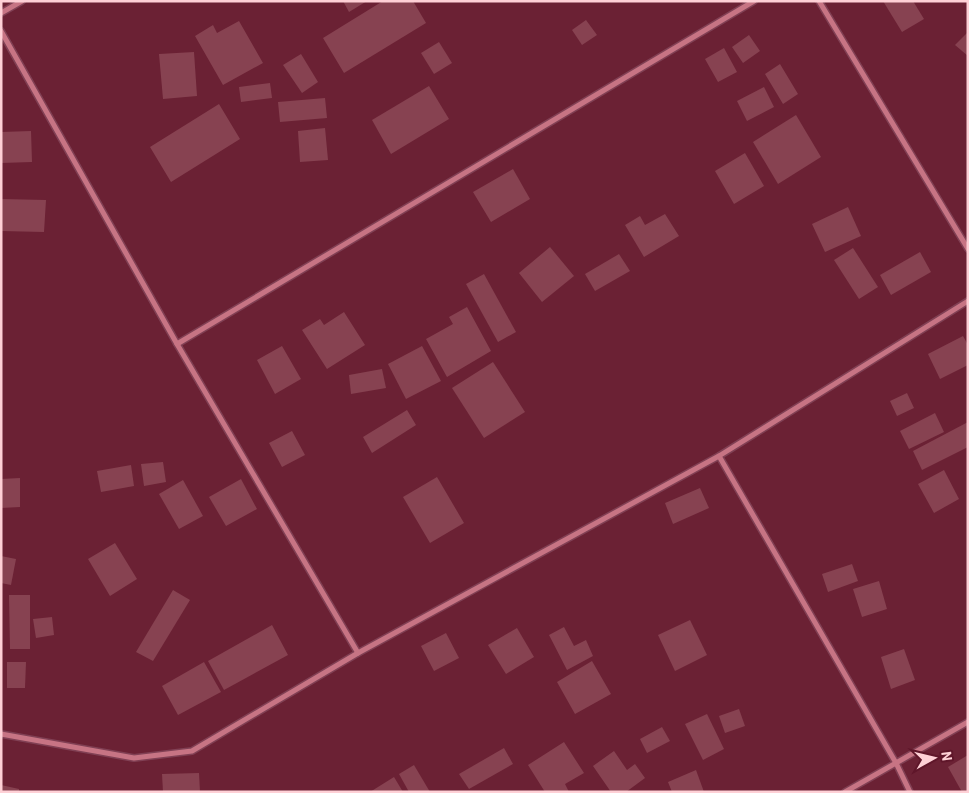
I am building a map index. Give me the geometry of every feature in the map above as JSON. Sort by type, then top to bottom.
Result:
[{"type":"street","points":[[1,13],[22,1]]},
{"type":"street","points":[[177,344],[754,1]]},
{"type":"street","points":[[819,1],[968,249]]},
{"type":"street","points":[[1,31],[177,344],[358,653]]},
{"type":"street","points":[[1,734],[134,758],[192,751],[358,653],[719,456],[968,301]]},
{"type":"street","points":[[719,456],[896,763],[910,792]]},
{"type":"street","points":[[845,792],[968,722]]},
{"type":"building","points":[[343,1],[367,1],[349,12]]},
{"type":"building","points":[[383,1],[413,1],[426,23],[344,73],[323,38]]},
{"type":"building","points":[[883,1],[913,1],[924,19],[902,32]]},
{"type":"building","points":[[586,20],[597,35],[582,45],[572,30]]},
{"type":"building","points":[[239,21],[263,63],[223,85],[195,36],[213,25],[217,33]]},
{"type":"building","points":[[968,32],[968,56],[955,45]]},
{"type":"building","points":[[749,35],[760,51],[743,63],[732,47]]},
{"type":"building","points":[[439,42],[452,63],[434,74],[421,53]]},
{"type":"building","points":[[724,48],[737,72],[718,82],[705,59]]},
{"type":"building","points":[[194,52],[197,96],[163,99],[159,54]]},
{"type":"building","points":[[301,54],[318,82],[302,93],[283,65]]},
{"type":"building","points":[[780,64],[798,94],[783,104],[765,74]]},
{"type":"building","points":[[270,83],[272,98],[241,102],[239,87]]},
{"type":"building","points":[[429,86],[449,119],[391,154],[372,120]]},
{"type":"building","points":[[764,87],[774,107],[747,121],[737,101]]},
{"type":"building","points":[[325,98],[327,118],[280,122],[278,102]]},
{"type":"building","points":[[219,104],[240,139],[171,182],[150,147]]},
{"type":"building","points":[[796,115],[821,157],[778,184],[753,142]]},
{"type":"building","points":[[325,128],[328,160],[300,162],[298,131]]},
{"type":"building","points":[[31,131],[32,162],[1,163],[1,132]]},
{"type":"building","points":[[745,153],[764,186],[734,204],[715,171]]},
{"type":"building","points":[[513,169],[530,199],[491,222],[473,192]]},
{"type":"building","points":[[1,199],[46,200],[44,232],[1,231]]},
{"type":"building","points":[[848,207],[861,236],[825,252],[812,224]]},
{"type":"building","points":[[665,214],[679,236],[644,257],[625,225],[640,216],[645,225]]},
{"type":"building","points":[[550,247],[574,276],[542,302],[519,273]]},
{"type":"building","points":[[853,248],[878,287],[859,299],[834,260]]},
{"type":"building","points":[[920,252],[931,272],[891,295],[880,275]]},
{"type":"building","points":[[619,254],[630,271],[595,291],[585,274]]},
{"type":"building","points":[[484,274],[516,332],[498,342],[466,284]]},
{"type":"building","points":[[467,307],[491,351],[447,377],[426,339],[453,324],[449,317]]},
{"type":"building","points":[[344,312],[365,345],[327,369],[302,330],[320,319],[324,325]]},
{"type":"building","points":[[963,336],[968,345],[968,365],[940,379],[928,354]]},
{"type":"building","points":[[282,346],[301,379],[275,394],[257,360]]},
{"type":"building","points":[[422,346],[441,381],[406,399],[388,364]]},
{"type":"building","points":[[493,362],[525,412],[484,438],[452,388]]},
{"type":"building","points":[[382,369],[386,388],[351,394],[349,375]]},
{"type":"building","points":[[907,393],[914,408],[897,416],[890,401]]},
{"type":"building","points":[[407,410],[416,425],[372,453],[363,437]]},
{"type":"building","points":[[935,413],[944,432],[909,449],[900,431]]},
{"type":"building","points":[[968,422],[968,447],[922,470],[913,451]]},
{"type":"building","points":[[292,431],[305,455],[282,467],[269,443]]},
{"type":"building","points":[[163,462],[166,482],[144,486],[141,464]]},
{"type":"building","points":[[131,465],[134,486],[101,492],[97,471]]},
{"type":"building","points":[[944,470],[959,499],[934,513],[918,484]]},
{"type":"building","points":[[437,477],[464,523],[430,543],[403,497]]},
{"type":"building","points":[[20,478],[20,507],[1,508],[1,479]]},
{"type":"building","points":[[241,479],[257,509],[226,526],[209,497]]},
{"type":"building","points":[[183,480],[203,516],[179,529],[159,494]]},
{"type":"building","points":[[700,488],[709,508],[673,524],[665,503]]},
{"type":"building","points":[[115,543],[137,579],[110,596],[88,559]]},
{"type":"building","points":[[1,556],[16,559],[11,585],[1,583]]},
{"type":"building","points":[[852,564],[858,581],[828,592],[822,574]]},
{"type":"building","points":[[879,581],[887,609],[862,617],[853,589]]},
{"type":"building","points":[[173,590],[190,600],[153,661],[136,652]]},
{"type":"building","points":[[9,595],[30,595],[30,649],[10,649]]},
{"type":"building","points":[[52,617],[54,635],[36,638],[33,619]]},
{"type":"building","points":[[690,620],[707,655],[675,671],[658,635]]},
{"type":"building","points":[[272,625],[288,655],[224,690],[208,661]]},
{"type":"building","points":[[564,627],[574,646],[586,640],[593,656],[567,670],[549,635]]},
{"type":"building","points":[[517,628],[534,657],[506,674],[488,645]]},
{"type":"building","points":[[446,633],[459,658],[434,671],[421,646]]},
{"type":"building","points":[[904,649],[915,680],[891,689],[881,657]]},
{"type":"building","points":[[592,661],[611,694],[575,714],[557,682]]},
{"type":"building","points":[[7,662],[26,662],[25,688],[7,688]]},
{"type":"building","points":[[204,662],[221,692],[178,715],[162,686]]},
{"type":"building","points":[[739,709],[745,726],[725,733],[719,716]]},
{"type":"building","points":[[707,714],[724,749],[703,760],[685,724]]},
{"type":"building","points":[[662,727],[670,741],[647,753],[640,739]]},
{"type":"building","points":[[564,742],[584,773],[565,784],[569,792],[545,792],[528,765]]},
{"type":"building","points":[[504,748],[513,764],[469,789],[459,774]]},
{"type":"building","points":[[614,751],[627,770],[635,764],[645,778],[626,792],[611,792],[593,766]]},
{"type":"building","points":[[968,755],[968,791],[962,792],[948,767]]},
{"type":"building","points":[[414,765],[430,792],[409,792],[399,774]]},
{"type":"building","points":[[696,770],[704,792],[672,792],[668,782]]},
{"type":"building","points":[[199,773],[200,792],[163,792],[162,774]]},
{"type":"building","points":[[394,777],[403,792],[370,792]]},
{"type":"building","points":[[1,785],[19,789],[19,792],[1,792]]}]
